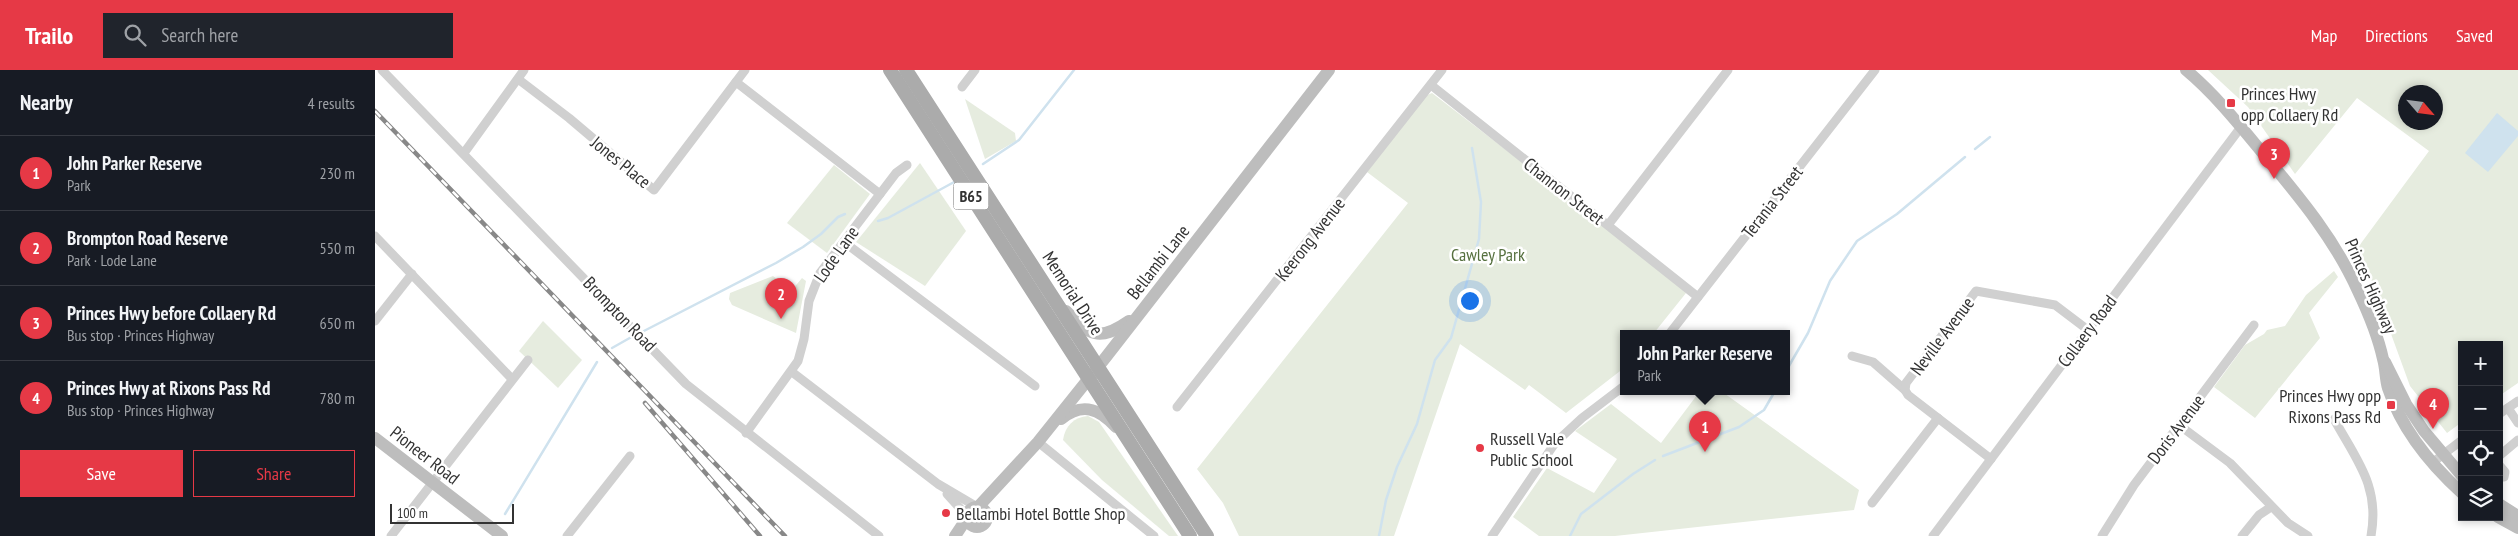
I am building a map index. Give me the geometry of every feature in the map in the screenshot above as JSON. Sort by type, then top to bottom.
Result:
[{"type":"main road","name":"Memorial Drive","points":[[889,70],[1190,536]]},
{"type":"main road","name":"Memorial Drive","points":[[906,70],[1207,536]]},
{"type":"main road","name":"Bellambi Lane","points":[[1011,473],[1050,427],[1329,70]]},
{"type":"main road","name":"Princes Highway","points":[[2186,70],[2241,127],[2311,211],[2332,241],[2358,292],[2383,360],[2385,378],[2397,410],[2409,432],[2432,463],[2458,489]]},
{"type":"main road","points":[[1057,303],[1079,324],[1100,335],[1110,333],[1139,314]]},
{"type":"main road","name":"Princes Highway","points":[[2383,360],[2394,376],[2406,404],[2442,454],[2458,472]]},
{"type":"main road","points":[[1050,427],[1073,410],[1095,409],[1111,422],[1134,448]]},
{"type":"main road","name":"Pioneer Road","points":[[375,438],[502,536]]},
{"type":"main road","points":[[955,536],[969,511],[977,507],[1011,473]]},
{"type":"main road","points":[[965,536],[986,524],[996,497],[1011,473]]},
{"type":"main road","points":[[977,507],[986,511],[988,517]]},
{"type":"main road","points":[[2503,507],[2518,516]]},
{"type":"main road","points":[[967,517],[970,524],[978,528]]},
{"type":"main road","points":[[2503,520],[2518,528]]},
{"type":"street","name":"Brompton Road","points":[[382,70],[465,153],[686,384],[879,536]]},
{"type":"street","points":[[465,153],[524,70]]},
{"type":"street","name":"Jones Place","points":[[518,79],[569,118],[654,190],[745,70]]},
{"type":"street","points":[[962,87],[975,70]]},
{"type":"street","name":"Keerong Avenue","points":[[1177,407],[1442,70]]},
{"type":"street","points":[[1608,225],[1729,70]]},
{"type":"street","name":"Terania Street","points":[[1672,330],[1875,70]]},
{"type":"street","points":[[737,82],[880,194]]},
{"type":"street","name":"Channon Street","points":[[1431,85],[1698,297]]},
{"type":"street","name":"Collaery Road","points":[[1933,536],[2241,127]]},
{"type":"street","name":"Lode Lane","points":[[746,433],[792,372],[802,349],[813,288],[820,273],[895,173],[907,165]]},
{"type":"street","points":[[375,236],[513,379]]},
{"type":"street","points":[[844,242],[1035,386]]},
{"type":"street","points":[[375,321],[412,274]]},
{"type":"street","name":"Neville Avenue","points":[[1991,458],[1905,390],[1906,383],[1976,291],[2055,305],[2088,330]]},
{"type":"street","name":"Doris Avenue","points":[[2102,536],[2134,485],[2254,325]]},
{"type":"street","points":[[1852,356],[1873,362],[1905,390]]},
{"type":"street","points":[[391,536],[528,360]]},
{"type":"street","points":[[792,372],[938,484],[977,507]]},
{"type":"street","points":[[1493,536],[1555,443],[1582,418],[1620,389]]},
{"type":"street","points":[[2503,411],[2518,401]]},
{"type":"street","points":[[2508,408],[2518,423]]},
{"type":"street","points":[[1872,503],[1938,418]]},
{"type":"street","points":[[2334,419],[2368,481],[2373,497],[2375,516],[2371,536]]},
{"type":"street","points":[[2179,425],[2229,463],[2288,523],[2308,536]]},
{"type":"street","points":[[2503,453],[2518,440]]},
{"type":"street","points":[[1038,442],[1154,536]]},
{"type":"street","points":[[2432,463],[2458,443]]},
{"type":"street","points":[[567,536],[630,456]]},
{"type":"street","points":[[2503,470],[2505,472],[2504,477]]},
{"type":"street","points":[[938,484],[967,517]]},
{"type":"street","points":[[2242,536],[2259,515],[2271,507]]},
{"type":"green space","points":[[2208,70],[2518,70],[2518,383],[2503,393],[2503,341],[2458,341],[2458,425],[2447,433],[2410,386],[2359,246],[2429,151],[2400,130],[2443,130],[2443,85],[2398,85],[2398,128],[2357,98],[2295,174],[2248,107]]},
{"type":"green space","name":"Cawley Park","points":[[1432,93],[1675,280],[1686,293],[1656,330],[1620,330],[1620,371],[1566,413],[1529,385],[1525,390],[1460,344],[1394,536],[1239,536],[1223,503],[1197,469],[1408,203],[1367,172],[1425,96]]},
{"type":"green space","points":[[965,99],[1015,133],[1016,141],[985,159]]},
{"type":"green space","points":[[920,163],[966,231],[925,286],[856,242]]},
{"type":"green space","points":[[834,165],[870,194],[827,253],[787,223]]},
{"type":"green space","points":[[2334,271],[2338,277],[2309,313],[2320,338],[2255,418],[2214,387],[2245,345],[2264,334],[2267,330],[2285,326],[2306,295]]},
{"type":"green space","points":[[773,276],[792,290],[802,278],[806,281],[796,333],[732,305],[729,299],[730,293]]},
{"type":"green space","points":[[543,321],[582,360],[558,388],[519,351]]},
{"type":"green space","points":[[1697,395],[1727,395],[1859,490],[1854,510],[1615,536],[1539,536],[1513,517],[1547,468],[1594,493],[1617,459],[1575,431],[1611,404],[1661,443]]},
{"type":"green space","points":[[1088,416],[1099,422],[1178,536],[1169,536],[1102,480],[1063,440],[1066,430],[1074,420]]},
{"type":"water","points":[[2497,113],[2518,131],[2518,136],[2488,172],[2465,153]]},
{"type":"waterway","points":[[983,164],[1019,140],[1074,70]]},
{"type":"waterway","points":[[1975,149],[1990,137]]},
{"type":"waterway","points":[[1379,536],[1386,500],[1397,467],[1417,424],[1435,360],[1451,338],[1479,239],[1481,202],[1472,148]]},
{"type":"waterway","points":[[1790,364],[1808,333],[1830,281],[1857,241],[1897,214],[1965,157]]},
{"type":"waterway","points":[[878,221],[888,218],[956,181]]},
{"type":"waterway","points":[[640,333],[776,263],[803,247],[821,234],[838,217],[845,214]]},
{"type":"waterway","points":[[612,348],[635,335]]},
{"type":"waterway","points":[[505,514],[597,362]]},
{"type":"waterway","points":[[1663,456],[1739,427],[1764,410],[1773,395]]},
{"type":"waterway","points":[[1570,536],[1581,514],[1633,474],[1655,460]]},
{"type":"railway","points":[[375,111],[785,536]]},
{"type":"railway","points":[[645,403],[760,536]]},
{"type":"place","name":"Princes Hwy opp Collaery Rd","points":[[2231,103]]},
{"type":"place","name":"Princes Hwy before Collaery Rd","points":[[2274,179]]},
{"type":"place","name":"Brompton Road Reserve","points":[[781,319]]},
{"type":"place","name":"Princes Hwy opp Rixons Pass Rd","points":[[2391,405]]},
{"type":"place","name":"Princes Hwy at Rixons Pass Rd","points":[[2433,429]]},
{"type":"place","name":"Russell Vale Public School","points":[[1480,448]]},
{"type":"place","name":"John Parker Reserve","points":[[1705,452]]},
{"type":"place","name":"Bellambi Hotel Bottle Shop","points":[[946,513]]}]
